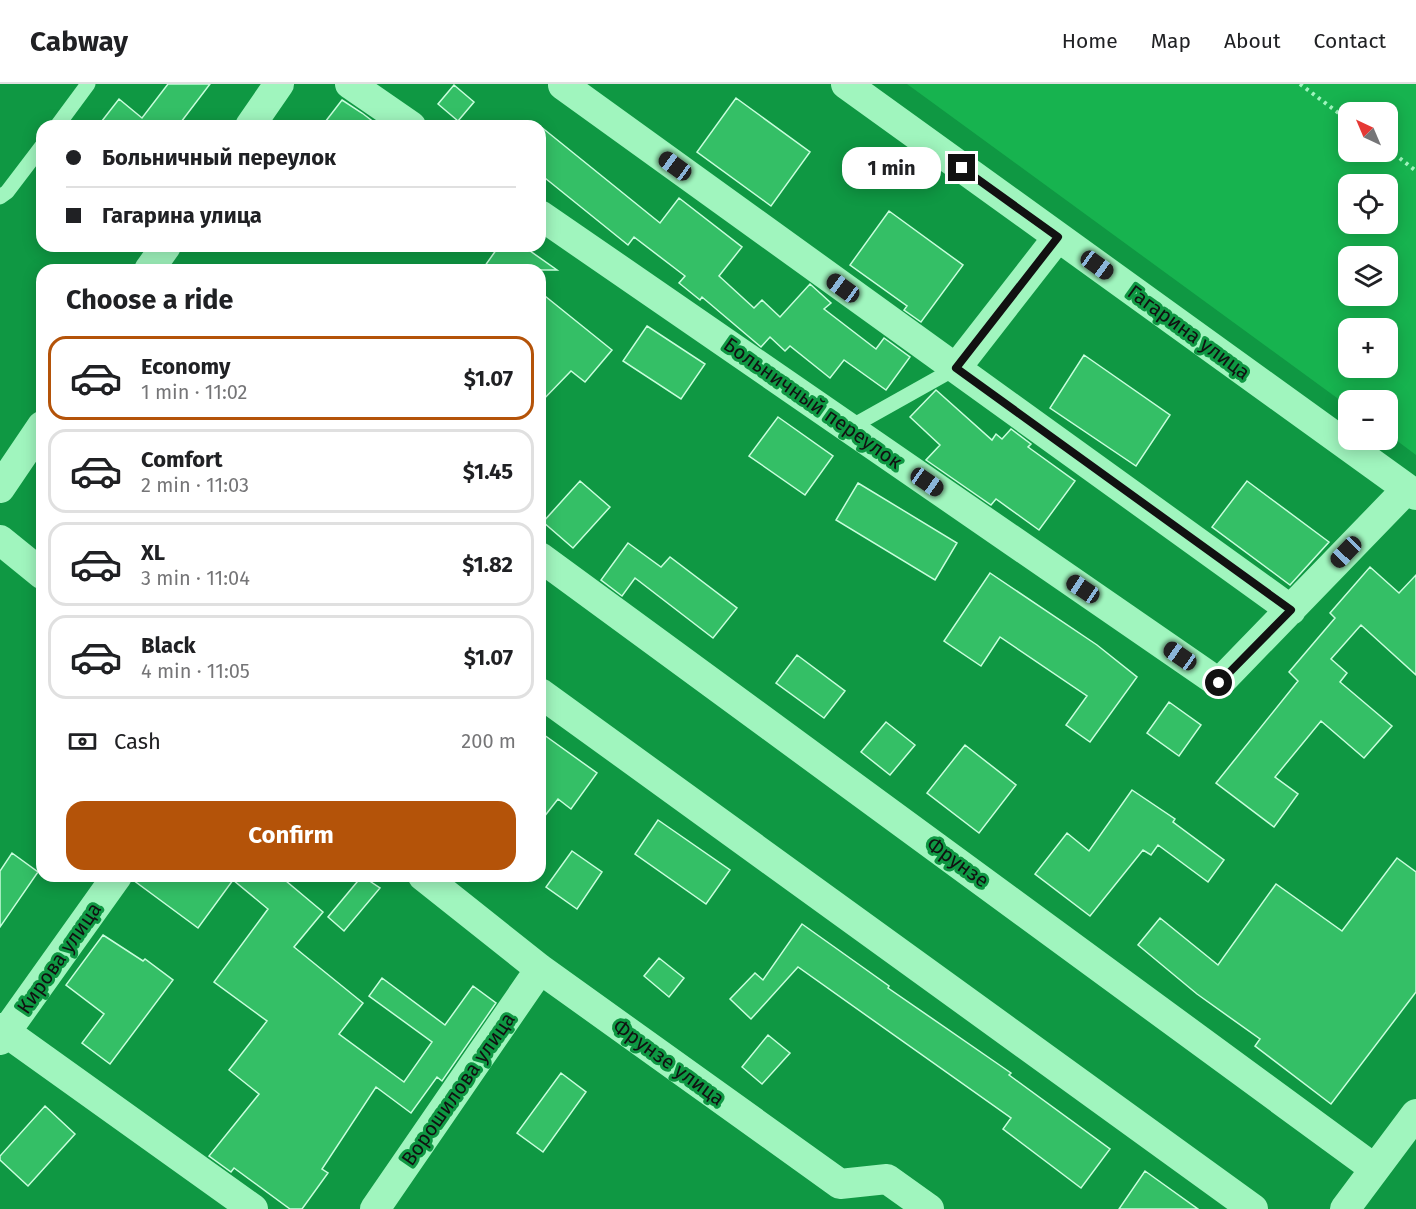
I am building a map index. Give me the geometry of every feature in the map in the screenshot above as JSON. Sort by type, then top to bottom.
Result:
[{"type":"street","points":[[254,120],[279,84]]},
{"type":"street","points":[[350,84],[402,120]]},
{"type":"street","name":"Гагарина улица","points":[[846,84],[1412,492]]},
{"type":"street","points":[[563,85],[1291,610]]},
{"type":"street","name":"Больничный переулок","points":[[546,219],[1219,683],[1412,492]]},
{"type":"street","points":[[956,368],[1058,237]]},
{"type":"street","points":[[0,488],[36,435]]},
{"type":"street","points":[[0,540],[36,569]]},
{"type":"street","name":"Фрунзе","points":[[546,561],[1375,1169]]},
{"type":"street","points":[[546,697],[1253,1209]]},
{"type":"street","name":"Кирова улица","points":[[2,1034],[113,882]]},
{"type":"street","name":"Фрунзе улица","points":[[431,882],[540,969],[840,1184],[887,1179],[929,1209]]},
{"type":"street","name":"Ворошилова улица","points":[[375,1209],[540,969]]},
{"type":"street","points":[[2,1034],[253,1209]]},
{"type":"street","points":[[1345,1209],[1416,1114]]},
{"type":"lane","points":[[61,120],[88,84]]},
{"type":"lane","points":[[0,197],[7,192],[36,154]]},
{"type":"lane","points":[[849,428],[956,368]]},
{"type":"path","points":[[1300,84],[1338,112]]},
{"type":"path","points":[[1398,157],[1416,171]]},
{"type":"green space","points":[[907,84],[1416,84],[1416,455],[1398,442],[1398,390],[1338,390],[1338,399]]},
{"type":"building","points":[[168,84],[210,84],[183,120],[103,120],[119,99],[142,118]]},
{"type":"building","points":[[454,85],[474,102],[459,120],[438,104]]},
{"type":"building","points":[[736,98],[810,152],[771,206],[697,152]]},
{"type":"building","points":[[342,100],[371,120],[327,120]]},
{"type":"building","points":[[546,131],[660,223],[679,198],[742,247],[719,276],[754,308],[762,300],[780,317],[810,284],[831,303],[824,309],[876,349],[884,338],[910,357],[886,390],[844,360],[830,378],[790,346],[785,351],[770,337],[761,347],[702,297],[700,300],[679,283],[685,276],[634,237],[628,245],[546,179]]},
{"type":"building","points":[[889,211],[963,265],[921,322],[904,310],[907,306],[850,265]]},
{"type":"building","points":[[495,252],[532,252],[557,270],[546,270],[546,264],[486,264]]},
{"type":"building","points":[[546,297],[612,350],[585,382],[571,371],[546,397]]},
{"type":"building","points":[[647,326],[705,364],[681,399],[623,361]]},
{"type":"building","points":[[1084,355],[1170,415],[1136,466],[1050,408]]},
{"type":"building","points":[[936,390],[992,440],[996,434],[1002,439],[1011,429],[1031,444],[1028,447],[1075,481],[1039,530],[996,499],[991,505],[926,460],[940,445],[910,417]]},
{"type":"building","points":[[778,417],[833,456],[805,495],[749,456]]},
{"type":"building","points":[[580,481],[610,507],[573,548],[546,525],[546,519]]},
{"type":"building","points":[[1247,481],[1329,542],[1290,585],[1212,527]]},
{"type":"building","points":[[858,483],[957,543],[935,580],[836,520]]},
{"type":"building","points":[[628,543],[661,567],[670,557],[737,608],[713,638],[635,578],[622,596],[601,580]]},
{"type":"building","points":[[1370,567],[1399,593],[1416,575],[1416,675],[1361,625],[1331,659],[1347,673],[1340,682],[1392,726],[1364,758],[1321,721],[1275,777],[1298,794],[1274,827],[1216,783],[1298,681],[1289,672],[1335,618],[1330,613]]},
{"type":"building","points":[[990,573],[1097,645],[1137,677],[1090,742],[1066,725],[1087,696],[1000,637],[981,666],[944,641]]},
{"type":"building","points":[[797,655],[845,691],[824,718],[776,683]]},
{"type":"building","points":[[1169,702],[1201,725],[1179,756],[1147,733]]},
{"type":"building","points":[[886,722],[915,745],[890,775],[861,752]]},
{"type":"building","points":[[546,736],[597,773],[571,809],[558,799],[546,814]]},
{"type":"building","points":[[965,745],[1016,785],[979,833],[927,793]]},
{"type":"building","points":[[1132,790],[1175,819],[1173,822],[1224,860],[1208,882],[1158,845],[1151,855],[1143,850],[1090,916],[1035,874],[1067,833],[1089,851]]},
{"type":"building","points":[[658,820],[730,870],[706,904],[635,854]]},
{"type":"building","points":[[572,851],[602,872],[577,909],[546,887]]},
{"type":"building","points":[[12,853],[36,871],[36,875],[0,927],[0,871]]},
{"type":"building","points":[[1397,858],[1416,872],[1416,992],[1331,1104],[1255,1046],[1260,1039],[1197,994],[1138,945],[1160,918],[1218,965],[1276,884],[1342,931]]},
{"type":"building","points":[[136,882],[232,882],[198,928]]},
{"type":"building","points":[[235,882],[287,882],[323,912],[294,947],[363,1003],[339,1034],[404,1082],[432,1042],[369,996],[382,978],[445,1025],[473,986],[496,1003],[442,1081],[437,1077],[411,1113],[376,1087],[322,1169],[328,1173],[302,1209],[290,1209],[234,1168],[231,1172],[209,1156],[259,1094],[229,1070],[267,1021],[214,982],[268,909]]},
{"type":"building","points":[[357,882],[371,882],[380,888],[344,931],[328,917]]},
{"type":"building","points":[[802,924],[889,986],[888,988],[1011,1073],[1009,1075],[1110,1149],[1081,1188],[1003,1129],[1011,1118],[798,967],[751,1019],[730,999],[755,973],[763,980]]},
{"type":"building","points":[[103,935],[143,961],[145,959],[173,980],[110,1064],[82,1043],[104,1014],[66,985]]},
{"type":"building","points":[[659,958],[684,978],[669,997],[644,976]]},
{"type":"building","points":[[768,1035],[790,1053],[762,1084],[742,1067]]},
{"type":"building","points":[[561,1073],[586,1092],[543,1152],[517,1133]]},
{"type":"building","points":[[45,1106],[75,1134],[28,1186],[0,1160],[0,1156]]},
{"type":"building","points":[[1145,1171],[1198,1209],[1119,1209]]},
{"type":"route","points":[[962,168],[1058,237],[956,368],[1291,610],[1219,683]]}]
